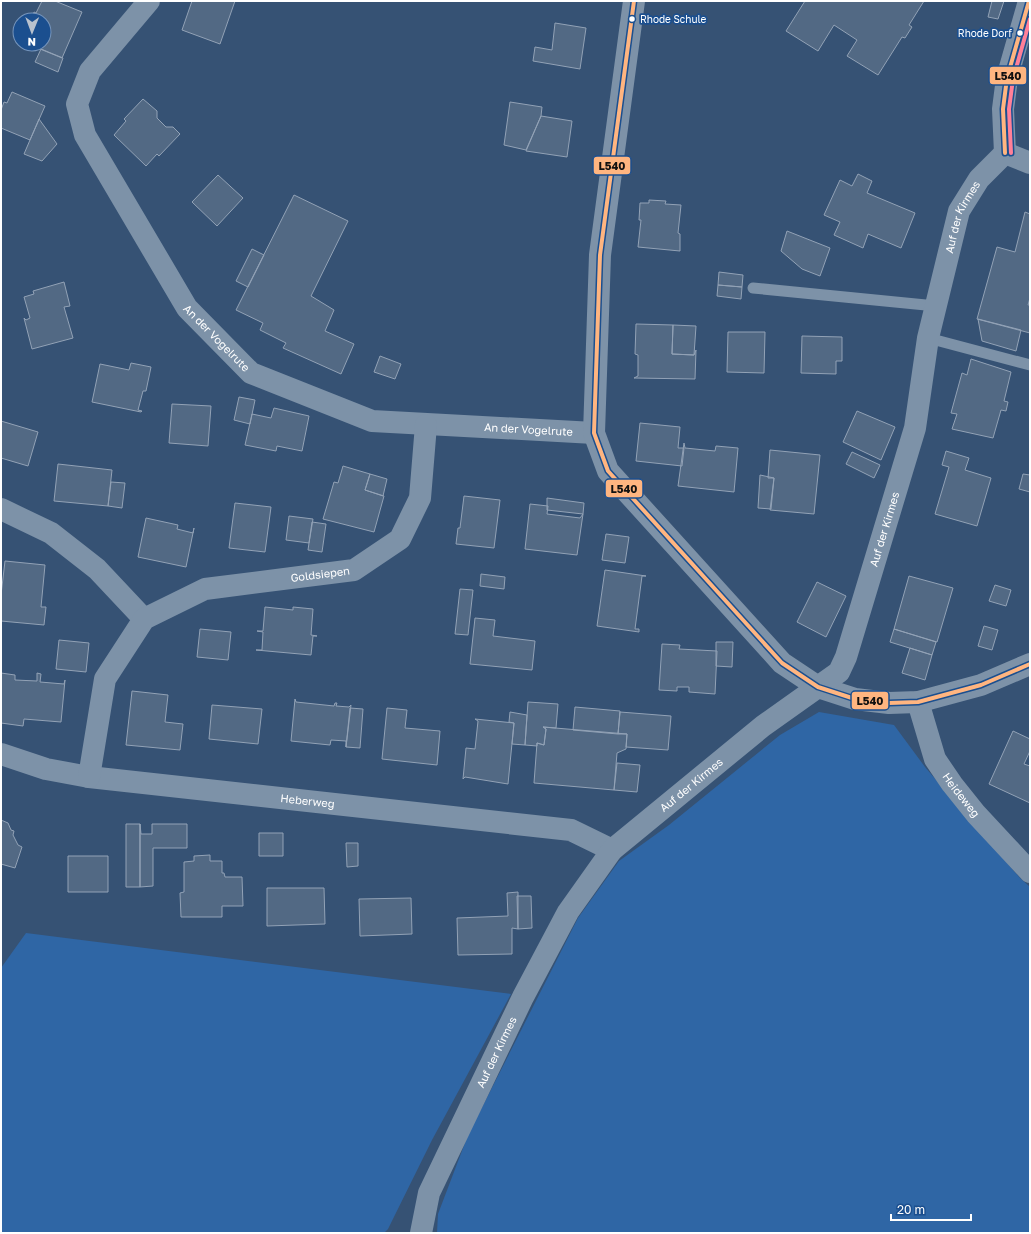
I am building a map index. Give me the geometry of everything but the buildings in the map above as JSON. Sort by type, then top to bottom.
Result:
[{"type":"street","name":"An der Vogelrute","points":[[149,1],[90,71],[77,104],[85,135],[187,308],[251,373],[372,421],[594,433]]},
{"type":"street","points":[[634,1],[618,105],[600,255],[594,433],[608,471],[782,663],[818,688],[855,699],[889,702],[918,702],[981,685],[1030,664]]},
{"type":"street","points":[[1029,1],[1026,25],[1007,78],[1003,109],[1005,153],[1030,163]]},
{"type":"street","name":"Auf der Kirmes","points":[[421,1233],[429,1192],[523,997],[568,912],[612,850],[763,726],[839,672],[846,657],[915,428],[928,338],[959,211],[979,179],[1005,153]]},
{"type":"street","name":"Goldsiepen","points":[[144,619],[205,589],[354,570],[400,539],[420,498],[426,425]]},
{"type":"street","points":[[1,509],[51,533],[97,569],[144,619],[105,679],[88,777]]},
{"type":"street","name":"Heideweg","points":[[918,702],[935,759],[952,784],[976,814],[1030,872]]},
{"type":"street","name":"Heberweg","points":[[1,754],[46,769],[88,777],[571,830],[612,850]]},
{"type":"lane","points":[[753,288],[936,306]]},
{"type":"lane","points":[[928,338],[1030,365]]},
{"type":"shaded area","points":[[819,712],[894,725],[925,767],[1020,878],[1030,887],[1030,1233],[437,1233],[438,1214],[468,1135],[578,918],[619,861],[669,825],[780,735]]},
{"type":"shaded area","points":[[26,933],[511,994],[432,1140],[388,1229],[384,1233],[1,1233],[1,968]]},
{"type":"transit line","name":"L540","points":[[634,1],[600,255],[594,433],[608,471],[782,663],[818,687],[855,699],[889,703],[918,702],[981,685],[1030,664]]},
{"type":"transit line","name":"L540","points":[[1005,153],[1003,109],[1007,78],[1029,1]]},
{"type":"transit line","points":[[1011,153],[1009,109],[1013,79],[1030,19]]},
{"type":"place","name":"Rhode Schule","points":[[632,19]]},
{"type":"place","name":"Rhode Dorf","points":[[1020,33]]}]
